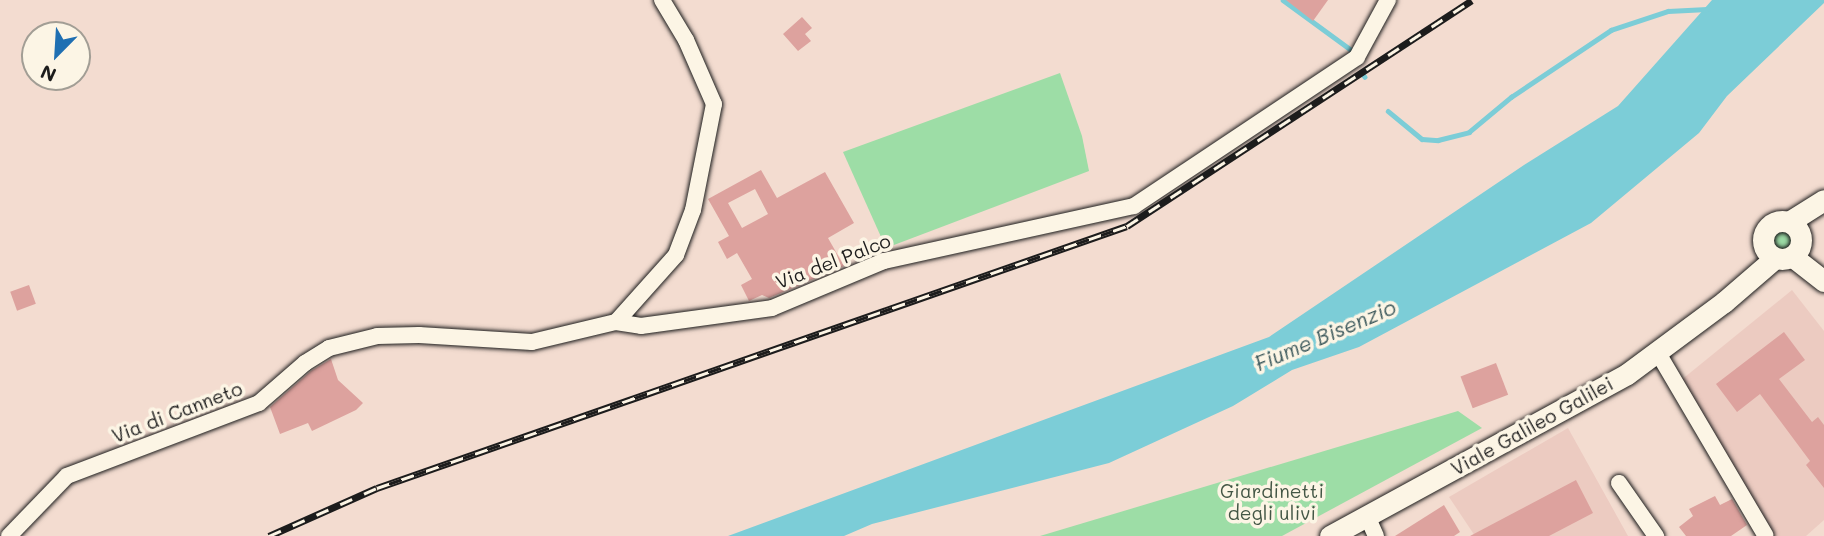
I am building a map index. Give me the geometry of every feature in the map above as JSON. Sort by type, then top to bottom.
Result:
[{"type":"main road","name":"Viale Galileo Galilei","points":[[1792,242],[1824,200]]},
{"type":"main road","name":"Viale Galileo Galilei","points":[[1330,536],[1496,448],[1658,353],[1724,302],[1792,242],[1824,208]]},
{"type":"main road","name":"Viale Galileo Galilei","points":[[1724,302],[1771,224],[1792,242]]},
{"type":"main road","points":[[1762,240],[1766,251],[1792,242]]},
{"type":"main road","points":[[1792,242],[1824,271]]},
{"type":"main road","points":[[1792,242],[1824,281]]},
{"type":"street","points":[[616,322],[676,255],[693,210],[714,104],[686,40],[662,0]]},
{"type":"street","points":[[1376,0],[1380,18]]},
{"type":"street","name":"Via del Palco","points":[[616,322],[641,326],[772,308],[884,261],[1134,206],[1357,57],[1388,0]]},
{"type":"street","name":"Via di Canneto","points":[[9,536],[67,476],[260,403],[305,363],[329,348],[377,336],[419,335],[532,342],[616,322]]},
{"type":"street","points":[[1658,353],[1766,536]]},
{"type":"street","points":[[1619,483],[1656,536]]},
{"type":"street","points":[[1367,516],[1376,536]]},
{"type":"shaded area","points":[[1792,290],[1824,331],[1824,520],[1806,536],[1773,536],[1680,381]]},
{"type":"shaded area","points":[[1568,428],[1628,536],[1475,536],[1449,497]]},
{"type":"green space","points":[[1060,73],[1082,136],[1089,171],[886,248],[843,152]]},
{"type":"green space","points":[[1785,229],[1793,232],[1796,240],[1793,248],[1785,251],[1777,248],[1774,240],[1777,232]]},
{"type":"green space","name":"Giardinetti degli ulivi","points":[[1458,411],[1482,428],[1282,536],[1040,536]]},
{"type":"water","name":"Fiume Bisenzio","points":[[1712,0],[1824,0],[1824,3],[1727,96],[1699,133],[1591,223],[1359,347],[1292,370],[1233,406],[1109,463],[872,524],[844,536],[728,536],[1269,337],[1524,165],[1618,106]]},
{"type":"building","points":[[1286,0],[1328,0],[1313,21]]},
{"type":"building","points":[[802,17],[812,28],[805,34],[811,41],[798,51],[783,34]]},
{"type":"building","points":[[761,170],[777,198],[825,172],[854,223],[828,238],[844,266],[769,298],[762,295],[749,301],[741,285],[752,279],[737,253],[727,259],[718,242],[729,236],[708,199]],"holes":[[[755,189],[768,214],[742,228],[728,203]]]},
{"type":"building","points":[[29,285],[36,304],[17,311],[10,292]]},
{"type":"building","points":[[1784,332],[1805,360],[1779,379],[1812,422],[1818,417],[1824,425],[1824,488],[1806,465],[1810,461],[1760,394],[1737,412],[1716,384]]},
{"type":"building","points":[[331,359],[338,380],[363,403],[356,410],[312,431],[308,423],[280,434],[270,407],[311,371]]},
{"type":"building","points":[[1496,363],[1508,395],[1473,408],[1461,377]]},
{"type":"building","points":[[1576,480],[1593,513],[1549,536],[1470,536]]},
{"type":"building","points":[[1715,496],[1720,505],[1732,499],[1747,525],[1731,536],[1686,536],[1679,527],[1693,516],[1689,509]]},
{"type":"building","points":[[1444,505],[1460,532],[1454,536],[1395,536]]},
{"type":"waterway","points":[[1283,0],[1350,49]]},
{"type":"waterway","points":[[1388,111],[1422,139],[1438,140],[1469,132],[1511,97],[1611,30],[1668,11],[1707,9]]},
{"type":"waterway","points":[[1361,72],[1365,77]]},
{"type":"railway","points":[[269,536],[377,488],[1127,226],[1472,0]]}]
